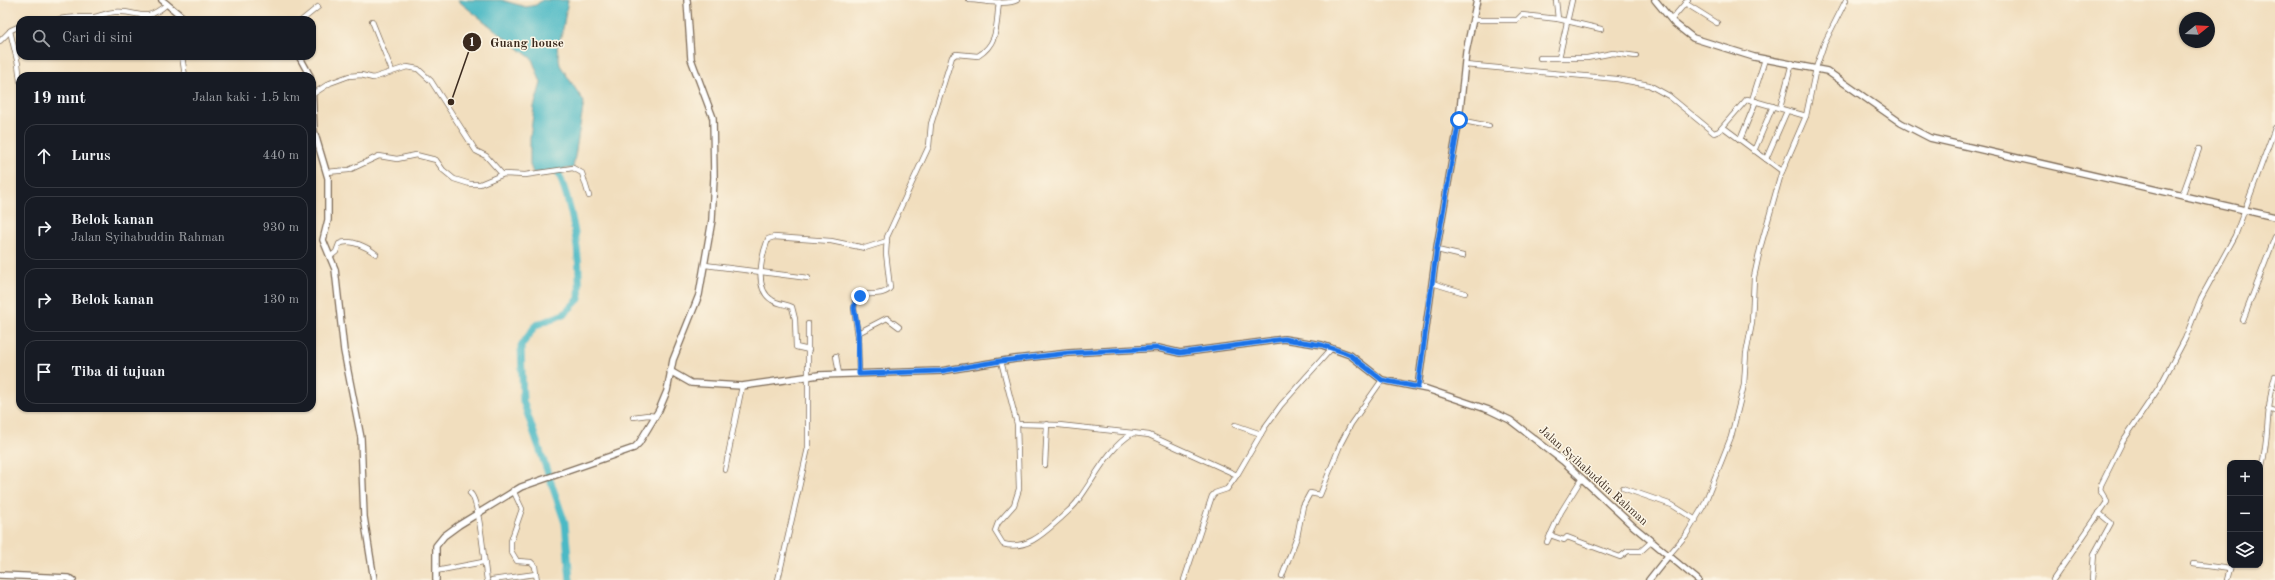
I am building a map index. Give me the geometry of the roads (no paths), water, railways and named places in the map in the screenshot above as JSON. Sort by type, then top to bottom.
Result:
[{"type":"street","points":[[162,0],[181,16]]},
{"type":"street","points":[[436,580],[436,550],[441,539],[513,490],[634,448],[639,443],[655,416],[667,391],[670,371],[694,308],[706,265],[714,203],[712,118],[691,59],[687,0]]},
{"type":"street","points":[[969,0],[1009,3],[1016,0]]},
{"type":"street","points":[[1418,387],[1437,250],[1459,120],[1465,64],[1472,20],[1477,0]]},
{"type":"street","points":[[1556,0],[1558,19]]},
{"type":"street","points":[[1558,58],[1572,0]]},
{"type":"street","points":[[1655,0],[1671,20],[1687,34],[1699,40],[1736,53],[1816,68],[1835,75],[1901,123],[1930,138],[2275,217]]},
{"type":"street","points":[[1649,580],[1696,520],[1723,462],[1744,385],[1746,354],[1752,323],[1754,277],[1761,245],[1782,171],[1806,116],[1816,68],[1824,44],[1846,0]]},
{"type":"street","points":[[1671,20],[1686,1],[1717,23]]},
{"type":"street","points":[[859,374],[858,333],[854,308],[856,298],[886,292],[890,288],[887,241],[892,223],[929,146],[931,124],[952,57],[956,54],[978,56],[992,44],[999,2]]},
{"type":"street","points":[[97,16],[115,12],[146,16],[160,11],[167,4]]},
{"type":"street","points":[[307,16],[318,8]]},
{"type":"street","points":[[1472,20],[1517,20],[1522,15],[1558,19],[1601,29]]},
{"type":"street","points":[[372,21],[392,71]]},
{"type":"street","points":[[0,41],[10,31],[16,28]]},
{"type":"street","points":[[10,31],[16,56]]},
{"type":"street","points":[[1540,58],[1587,58],[1613,53],[1636,56]]},
{"type":"street","points":[[1740,140],[1754,101],[1765,59]]},
{"type":"street","points":[[17,60],[19,72]]},
{"type":"street","points":[[183,60],[184,72]]},
{"type":"street","points":[[301,60],[308,72]]},
{"type":"street","points":[[1780,108],[1792,63]]},
{"type":"street","points":[[1465,64],[1617,79],[1645,84],[1668,96],[1714,133],[1723,127],[1746,99],[1806,116]]},
{"type":"street","points":[[316,92],[338,80],[356,75],[373,78],[392,71],[413,67],[428,76],[475,150],[486,156],[502,174]]},
{"type":"street","points":[[1754,151],[1773,106]]},
{"type":"street","points":[[1766,159],[1787,110]]},
{"type":"street","points":[[1459,120],[1489,126]]},
{"type":"street","points":[[1723,127],[1782,171]]},
{"type":"street","points":[[2053,580],[2107,500],[2101,492],[2101,485],[2123,441],[2160,386],[2178,352],[2201,298],[2230,245],[2245,210],[2275,128]]},
{"type":"street","points":[[316,138],[327,172],[328,212],[323,240],[331,256],[336,278],[344,351],[361,438],[364,517],[374,580]]},
{"type":"street","points":[[2182,196],[2199,149]]},
{"type":"street","points":[[327,172],[349,170],[378,156],[397,159],[416,155],[436,160],[443,170],[454,179],[470,184],[480,184],[502,174],[533,173],[573,168],[582,173],[589,196]]},
{"type":"street","points":[[809,350],[796,347],[793,309],[773,300],[766,295],[762,287],[761,261],[768,239],[774,237],[831,241],[865,248],[887,241]]},
{"type":"street","points":[[2243,320],[2275,238]]},
{"type":"street","points":[[331,256],[336,252],[339,244],[344,242],[365,247],[376,254]]},
{"type":"street","points":[[1437,250],[1463,256]]},
{"type":"street","points":[[706,265],[808,278]]},
{"type":"street","points":[[1432,283],[1465,294]]},
{"type":"street","points":[[858,333],[886,318],[899,327]]},
{"type":"street","points":[[778,580],[807,454],[810,377],[808,324]]},
{"type":"street","name":"Jalan Syihabuddin Rahman","points":[[670,371],[691,383],[742,386],[840,374],[941,371],[1052,354],[1158,348],[1180,353],[1284,339],[1332,348],[1350,355],[1382,380],[1418,387],[1503,416],[1524,429],[1582,478],[1651,542],[1698,580]]},
{"type":"street","points":[[1184,580],[1212,496],[1215,493],[1227,490],[1238,476],[1261,434],[1285,401],[1332,348]]},
{"type":"street","points":[[836,356],[840,374]]},
{"type":"street","points":[[1001,361],[1017,424],[1018,495],[1014,505],[999,522],[995,531],[1002,542],[1008,545],[1027,543],[1044,533],[1077,503],[1109,455],[1133,433]]},
{"type":"street","points":[[2263,460],[2268,409],[2275,376]]},
{"type":"street","points":[[1282,576],[1297,537],[1306,500],[1310,493],[1319,496],[1341,443],[1351,424],[1382,380]]},
{"type":"street","points":[[725,470],[742,386]]},
{"type":"street","points":[[2268,409],[2275,411]]},
{"type":"street","points":[[633,417],[648,415],[655,416]]},
{"type":"street","points":[[1017,424],[1047,424],[1149,435],[1238,476]]},
{"type":"street","points":[[1044,465],[1047,424]]},
{"type":"street","points":[[1234,425],[1261,434]]},
{"type":"street","points":[[1546,542],[1561,512],[1582,478]]},
{"type":"street","points":[[1623,488],[1672,504],[1696,520]]},
{"type":"street","points":[[513,490],[522,509],[521,516],[511,535],[512,551],[517,561],[531,562],[534,566],[537,580]]},
{"type":"street","points":[[470,493],[474,497],[478,514],[483,562],[487,580]]},
{"type":"street","points":[[2092,580],[2094,554],[2111,523],[2099,513]]},
{"type":"street","points":[[1550,535],[1564,540],[1567,537],[1620,556],[1628,551],[1641,551],[1651,542]]},
{"type":"street","points":[[436,571],[483,562]]},
{"type":"street","points":[[2194,564],[2227,567]]},
{"type":"street","points":[[2227,580],[2230,568]]},
{"type":"street","points":[[492,580],[536,574]]},
{"type":"street","points":[[0,575],[68,578],[73,580]]},
{"type":"water","points":[[457,0],[501,0],[526,7],[536,5],[542,0],[568,0],[562,34],[557,47],[560,65],[584,102],[573,168],[533,173],[530,165],[530,138],[534,107],[541,83],[532,59]]},
{"type":"waterway","points":[[555,164],[567,196],[571,213],[579,265],[579,299],[564,314],[536,325],[521,346],[523,401],[565,523],[570,580]]},
{"type":"place","name":"Guang house","points":[[451,102]]}]
